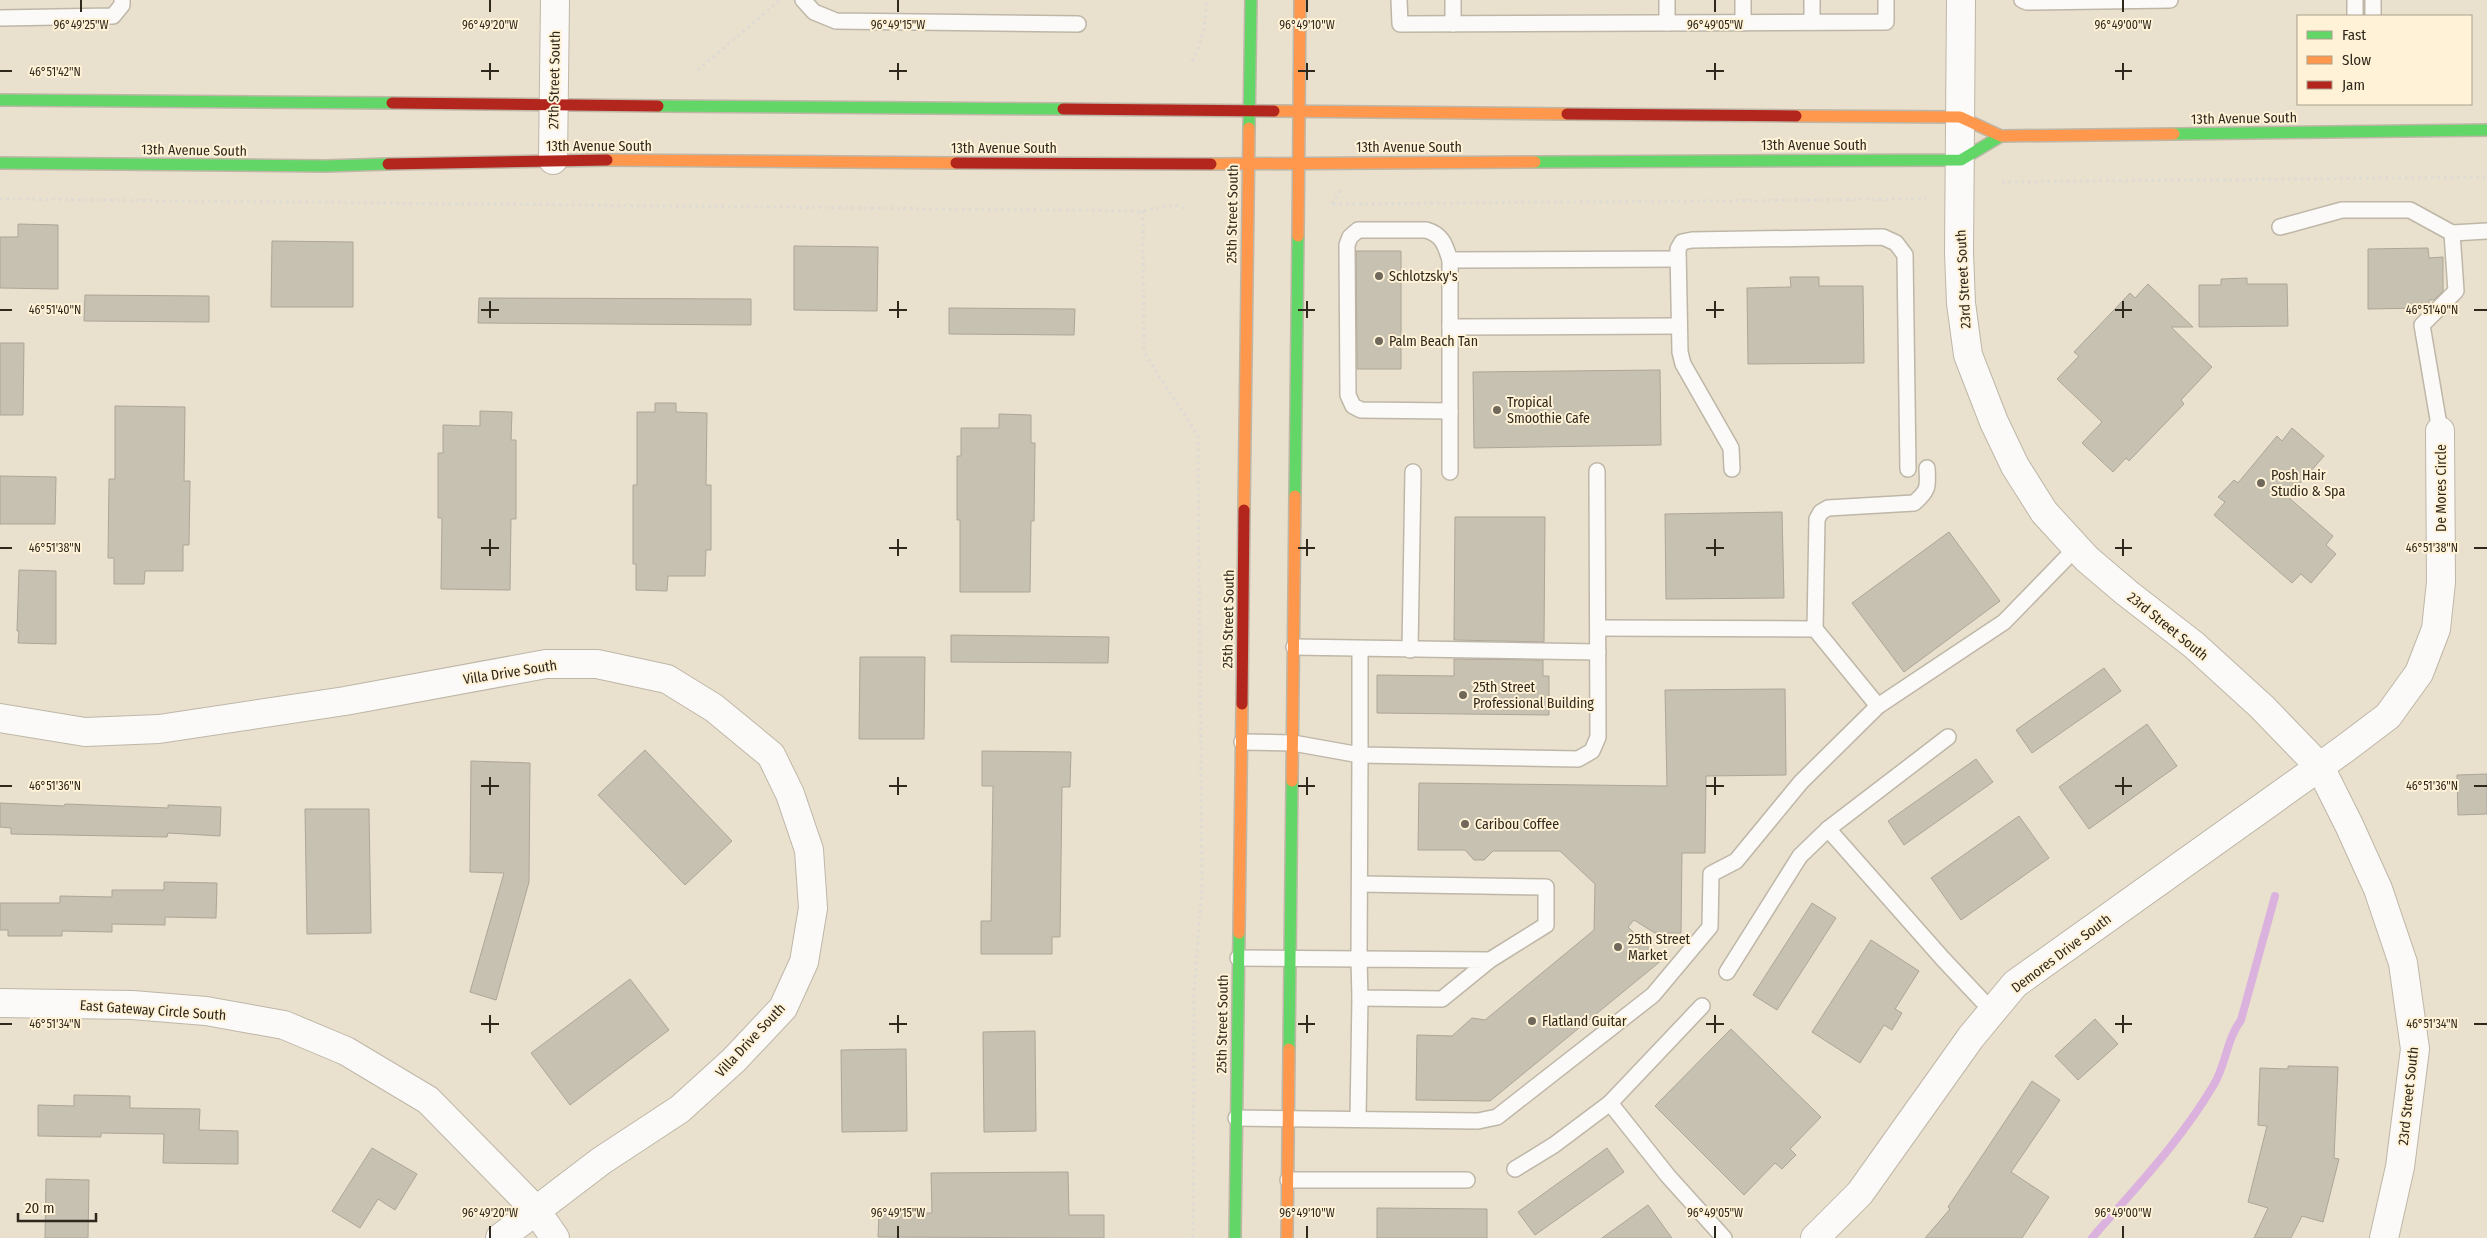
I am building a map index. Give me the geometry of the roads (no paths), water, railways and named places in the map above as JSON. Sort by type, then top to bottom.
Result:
[{"type":"main road","name":"25th Street South","points":[[1235,1238],[1250,0]]},
{"type":"main road","points":[[1287,1238],[1294,742],[1297,162],[1300,0]]},
{"type":"main road","name":"13th Avenue South","points":[[0,100],[1960,117],[2001,136],[2487,130]]},
{"type":"main road","points":[[1961,160],[2001,136]]},
{"type":"main road","name":"13th Avenue South","points":[[0,162],[325,166],[553,160],[1128,164],[1961,160]]},
{"type":"street","name":"27th Street South","points":[[553,160],[555,0]]},
{"type":"street","name":"23rd Street South","points":[[1961,0],[1959,252],[1961,303],[1968,355],[1994,422],[2015,466],[2044,512],[2076,548],[2127,593],[2194,645],[2262,707],[2320,767],[2378,889],[2404,963],[2415,1049],[2400,1167],[2384,1238]]},
{"type":"street","name":"De Mores Circle","points":[[2320,767],[2388,716],[2419,673],[2436,629],[2440,582],[2440,431]]},
{"type":"street","name":"Villa Drive South","points":[[0,718],[85,732],[159,729],[345,700],[546,664],[597,664],[666,679],[714,708],[771,755],[790,794],[809,850],[813,908],[804,962],[783,1008],[734,1060],[680,1110],[601,1161],[534,1209],[500,1238]]},
{"type":"street","name":"Demores Drive South","points":[[1815,1238],[1860,1194],[1971,1037],[2015,984],[2320,767]]},
{"type":"street","name":"East Gateway Circle South","points":[[0,1003],[132,1005],[197,1010],[284,1025],[346,1051],[428,1100],[534,1209],[555,1238]]},
{"type":"lane","points":[[0,18],[113,16],[122,5],[122,0]]},
{"type":"lane","points":[[803,0],[814,12],[836,21],[1078,24]]},
{"type":"lane","points":[[1400,0],[1400,24],[1886,22],[1886,0]]},
{"type":"lane","points":[[1453,0],[1453,24]]},
{"type":"lane","points":[[1667,0],[1668,23]]},
{"type":"lane","points":[[1743,0],[1743,23]]},
{"type":"lane","points":[[1812,0],[1812,22]]},
{"type":"lane","points":[[2022,0],[2170,0]]},
{"type":"lane","points":[[2355,0],[2355,15]]},
{"type":"lane","points":[[2373,0],[2373,15]]},
{"type":"lane","points":[[2280,227],[2342,210],[2410,210],[2452,233],[2487,231]]},
{"type":"lane","points":[[1450,411],[1361,410],[1352,406],[1348,395],[1347,245],[1350,237],[1358,230],[1426,230],[1435,233],[1443,240],[1450,260],[1450,327],[1450,411],[1450,472]]},
{"type":"lane","points":[[2440,431],[2422,325],[2456,291],[2452,233]]},
{"type":"lane","points":[[1732,470],[1731,448],[1683,364],[1680,352],[1678,249],[1682,242],[1692,240],[1883,237],[1896,243],[1905,255],[1908,469]]},
{"type":"lane","points":[[1450,260],[1678,258]]},
{"type":"lane","points":[[1450,327],[1679,326]]},
{"type":"lane","points":[[1878,706],[1815,628],[1816,519],[1821,512],[1828,508],[1914,503],[1925,494],[1928,487],[1927,468]]},
{"type":"lane","points":[[1242,742],[1294,742],[1360,754],[1578,759],[1592,751],[1598,737],[1598,471]]},
{"type":"lane","points":[[1410,650],[1413,472]]},
{"type":"lane","points":[[1236,1118],[1358,1118],[1478,1121],[1497,1117],[1653,995],[1710,927],[1711,874],[1736,861],[1801,782],[1878,706],[2004,622],[2076,548]]},
{"type":"lane","points":[[1598,628],[1815,628]]},
{"type":"lane","points":[[1294,647],[1598,652]]},
{"type":"lane","points":[[1358,1118],[1360,649]]},
{"type":"lane","points":[[1727,972],[1800,856],[1828,829],[1948,737]]},
{"type":"lane","points":[[1828,829],[1943,960],[1992,1011]]},
{"type":"lane","points":[[1360,884],[1546,887],[1546,925],[1490,960],[1442,999],[1360,998]]},
{"type":"lane","points":[[1238,958],[1490,960]]},
{"type":"lane","points":[[1515,1169],[1554,1146],[1610,1103],[1702,1006]]},
{"type":"lane","points":[[1610,1103],[1668,1176],[1724,1238]]},
{"type":"lane","points":[[1288,1180],[1467,1180]]},
{"type":"waterway","points":[[2092,1238],[2171,1146],[2200,1107],[2217,1078],[2232,1036],[2241,1020],[2275,896]]},
{"type":"place","name":"Schlotzsky's","points":[[1379,276]]},
{"type":"place","name":"Palm Beach Tan","points":[[1379,341]]},
{"type":"place","name":"Tropical Smoothie Cafe","points":[[1497,410]]},
{"type":"place","name":"Posh Hair Studio & Spa","points":[[2261,483]]},
{"type":"place","name":"25th Street Professional Building","points":[[1463,695]]},
{"type":"place","name":"Caribou Coffee","points":[[1465,824]]},
{"type":"place","name":"25th Street Market","points":[[1618,947]]},
{"type":"place","name":"Flatland Guitar","points":[[1532,1021]]}]
